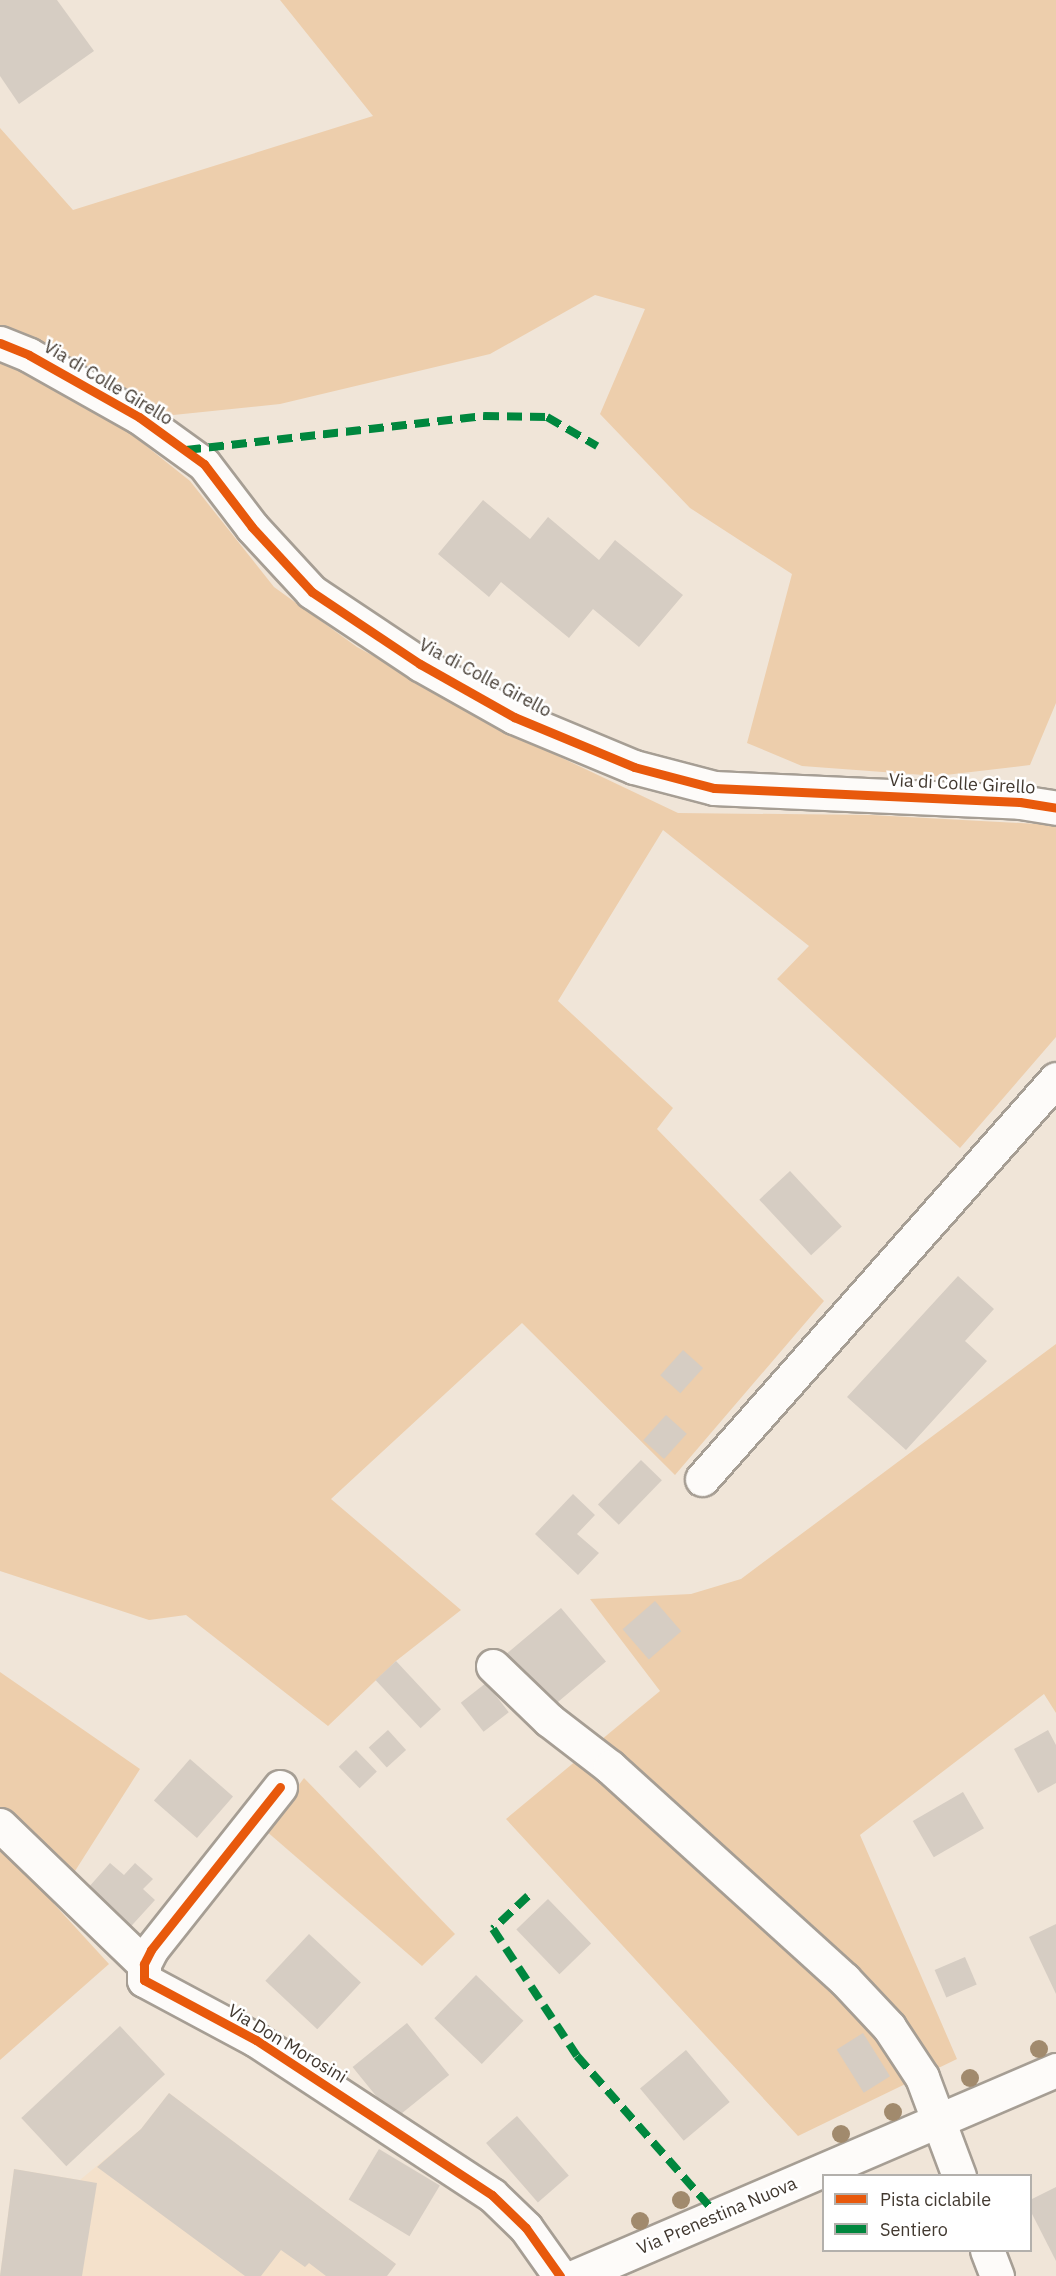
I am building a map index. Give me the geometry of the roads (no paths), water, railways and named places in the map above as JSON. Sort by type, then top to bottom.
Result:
[{"type":"street","name":"Via di Colle Girello","points":[[0,343],[29,355],[139,417],[204,464],[252,527],[312,592],[420,664],[514,717],[634,767],[714,788],[1020,802],[1056,808]]},
{"type":"street","points":[[702,1479],[1056,1079]]},
{"type":"street","points":[[494,1666],[549,1719],[610,1767],[844,1979],[889,2027],[922,2077],[959,2174]]},
{"type":"street","points":[[0,1826],[144,1964],[280,1787]]},
{"type":"street","name":"Via Don Morosini","points":[[144,1964],[144,1980],[154,1988],[256,2040],[492,2195],[526,2228],[560,2276]]},
{"type":"street","name":"Via Prenestina Nuova","points":[[576,2276],[1056,2070]]},
{"type":"street","points":[[988,2252],[997,2276]]}]
